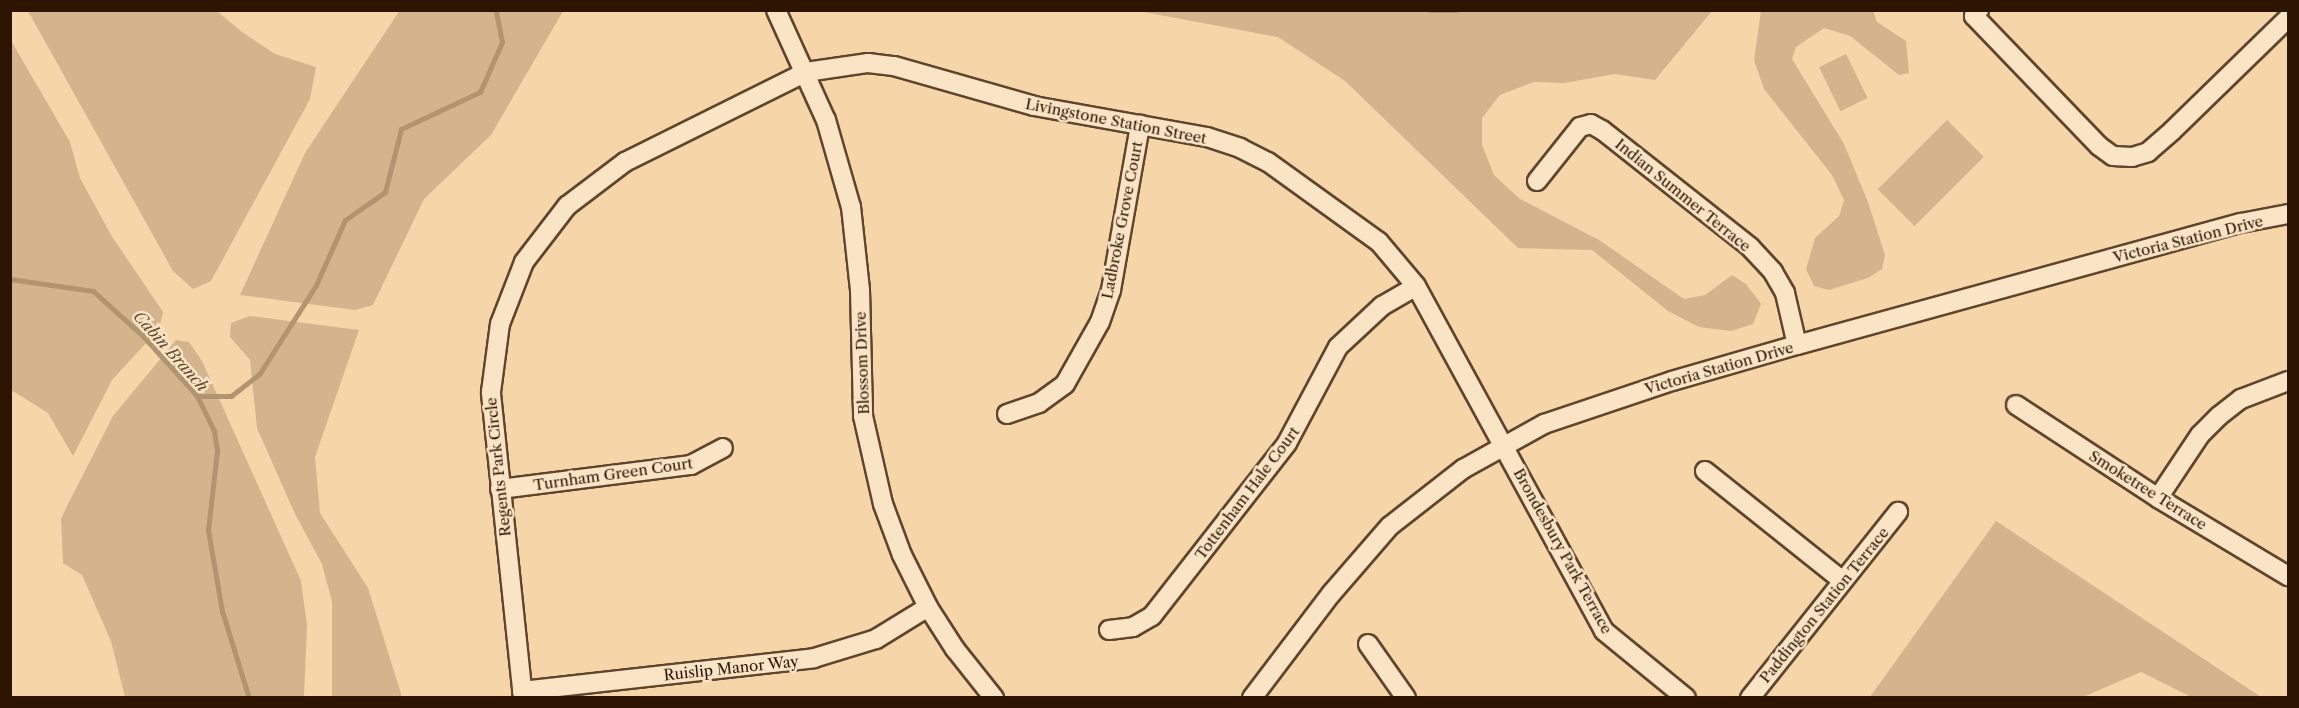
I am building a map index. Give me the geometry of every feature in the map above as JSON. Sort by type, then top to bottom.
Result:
[{"type":"street","name":"Blossom Drive","points":[[776,10],[826,120],[851,207],[860,290],[859,371],[871,460],[902,555],[928,607],[955,650],[994,698]]},
{"type":"street","points":[[1979,10],[1974,16],[2099,146],[2113,156],[2133,157],[2148,152],[2172,131],[2289,18]]},
{"type":"street","name":"Livingstone Station Street","points":[[806,72],[842,64],[894,66],[1034,106],[1207,137],[1268,162],[1379,242],[1416,286],[1503,444]]},
{"type":"street","name":"Regents Park Circle","points":[[523,694],[490,392],[493,356],[510,293],[544,233],[594,182],[625,162],[806,72]]},
{"type":"street","name":"Indian Summer Terrace","points":[[1537,181],[1580,127],[1591,124],[1602,130],[1750,247],[1773,272],[1785,293],[1797,345]]},
{"type":"street","name":"Ladbroke Grove Court","points":[[1007,414],[1039,403],[1065,384],[1100,322],[1111,290],[1140,125]]},
{"type":"street","name":"Victoria Station Drive","points":[[1252,698],[1330,594],[1390,526],[1453,475],[1503,444],[1587,408],[1797,345],[2229,226],[2289,214]]},
{"type":"street","name":"Tottenham Hale Court","points":[[1109,630],[1133,627],[1152,616],[1287,443],[1338,347],[1382,306],[1416,286]]},
{"type":"street","points":[[2158,498],[2200,435],[2219,416],[2241,399],[2289,381]]},
{"type":"street","name":"Smoketree Terrace","points":[[2016,405],[2158,498],[2286,575]]},
{"type":"street","name":"Brondesbury Park Terrace","points":[[1503,444],[1605,631],[1686,698]]},
{"type":"street","name":"Turnham Green Court","points":[[500,489],[691,465],[723,448]]},
{"type":"street","points":[[1705,471],[1843,581]]},
{"type":"street","name":"Paddington Station Terrace","points":[[1750,698],[1898,512]]},
{"type":"street","name":"Ruislip Manor Way","points":[[523,694],[814,658],[876,639],[928,607]]},
{"type":"street","points":[[1368,644],[1406,698]]},
{"type":"shaded area","points":[[400,10],[563,11],[491,135],[424,199],[373,305],[355,310],[240,295],[305,153]]},
{"type":"shaded area","points":[[28,11],[217,11],[242,32],[275,54],[316,67],[310,99],[211,281],[193,289],[173,271]]},
{"type":"shaded area","points":[[1138,11],[1712,11],[1655,80],[1615,74],[1564,83],[1534,82],[1500,95],[1482,118],[1482,145],[1494,175],[1520,199],[1599,240],[1684,299],[1705,295],[1732,275],[1746,284],[1761,304],[1753,324],[1731,331],[1699,327],[1668,311],[1592,250],[1518,248],[1345,81],[1278,37]]},
{"type":"shaded area","points":[[1761,11],[1873,11],[1877,22],[1906,41],[1909,73],[1899,75],[1850,36],[1824,28],[1796,47],[1792,59],[1844,144],[1868,202],[1885,255],[1882,269],[1868,278],[1829,290],[1814,286],[1806,269],[1815,238],[1839,216],[1844,200],[1832,175],[1764,89],[1754,60]]},
{"type":"shaded area","points":[[10,39],[70,142],[80,178],[111,235],[163,312],[159,329],[112,380],[73,456],[48,413],[11,390]]},
{"type":"shaded area","points":[[1846,54],[1867,98],[1841,111],[1819,67]]},
{"type":"shaded area","points":[[1947,120],[1984,157],[1914,226],[1878,189]]},
{"type":"shaded area","points":[[250,316],[359,330],[315,457],[320,513],[368,588],[402,697],[332,697],[332,602],[322,564],[295,514],[257,428],[250,360],[230,337],[231,323]]},
{"type":"shaded area","points":[[176,340],[189,342],[202,361],[301,581],[307,625],[304,697],[125,697],[111,641],[82,575],[63,563],[61,519],[66,508],[113,416]]},
{"type":"shaded area","points":[[1996,521],[2261,697],[2191,697],[2141,672],[2083,697],[1870,697]]},
{"type":"waterway","points":[[197,396],[231,396],[260,373],[316,285],[345,220],[385,192],[401,129],[480,92],[502,42],[496,10]]},
{"type":"waterway","points":[[1430,10],[1456,10]]},
{"type":"waterway","name":"Cabin Branch","points":[[10,279],[93,291],[143,336],[197,396],[214,431],[217,451],[208,530],[222,611],[249,698]]}]
